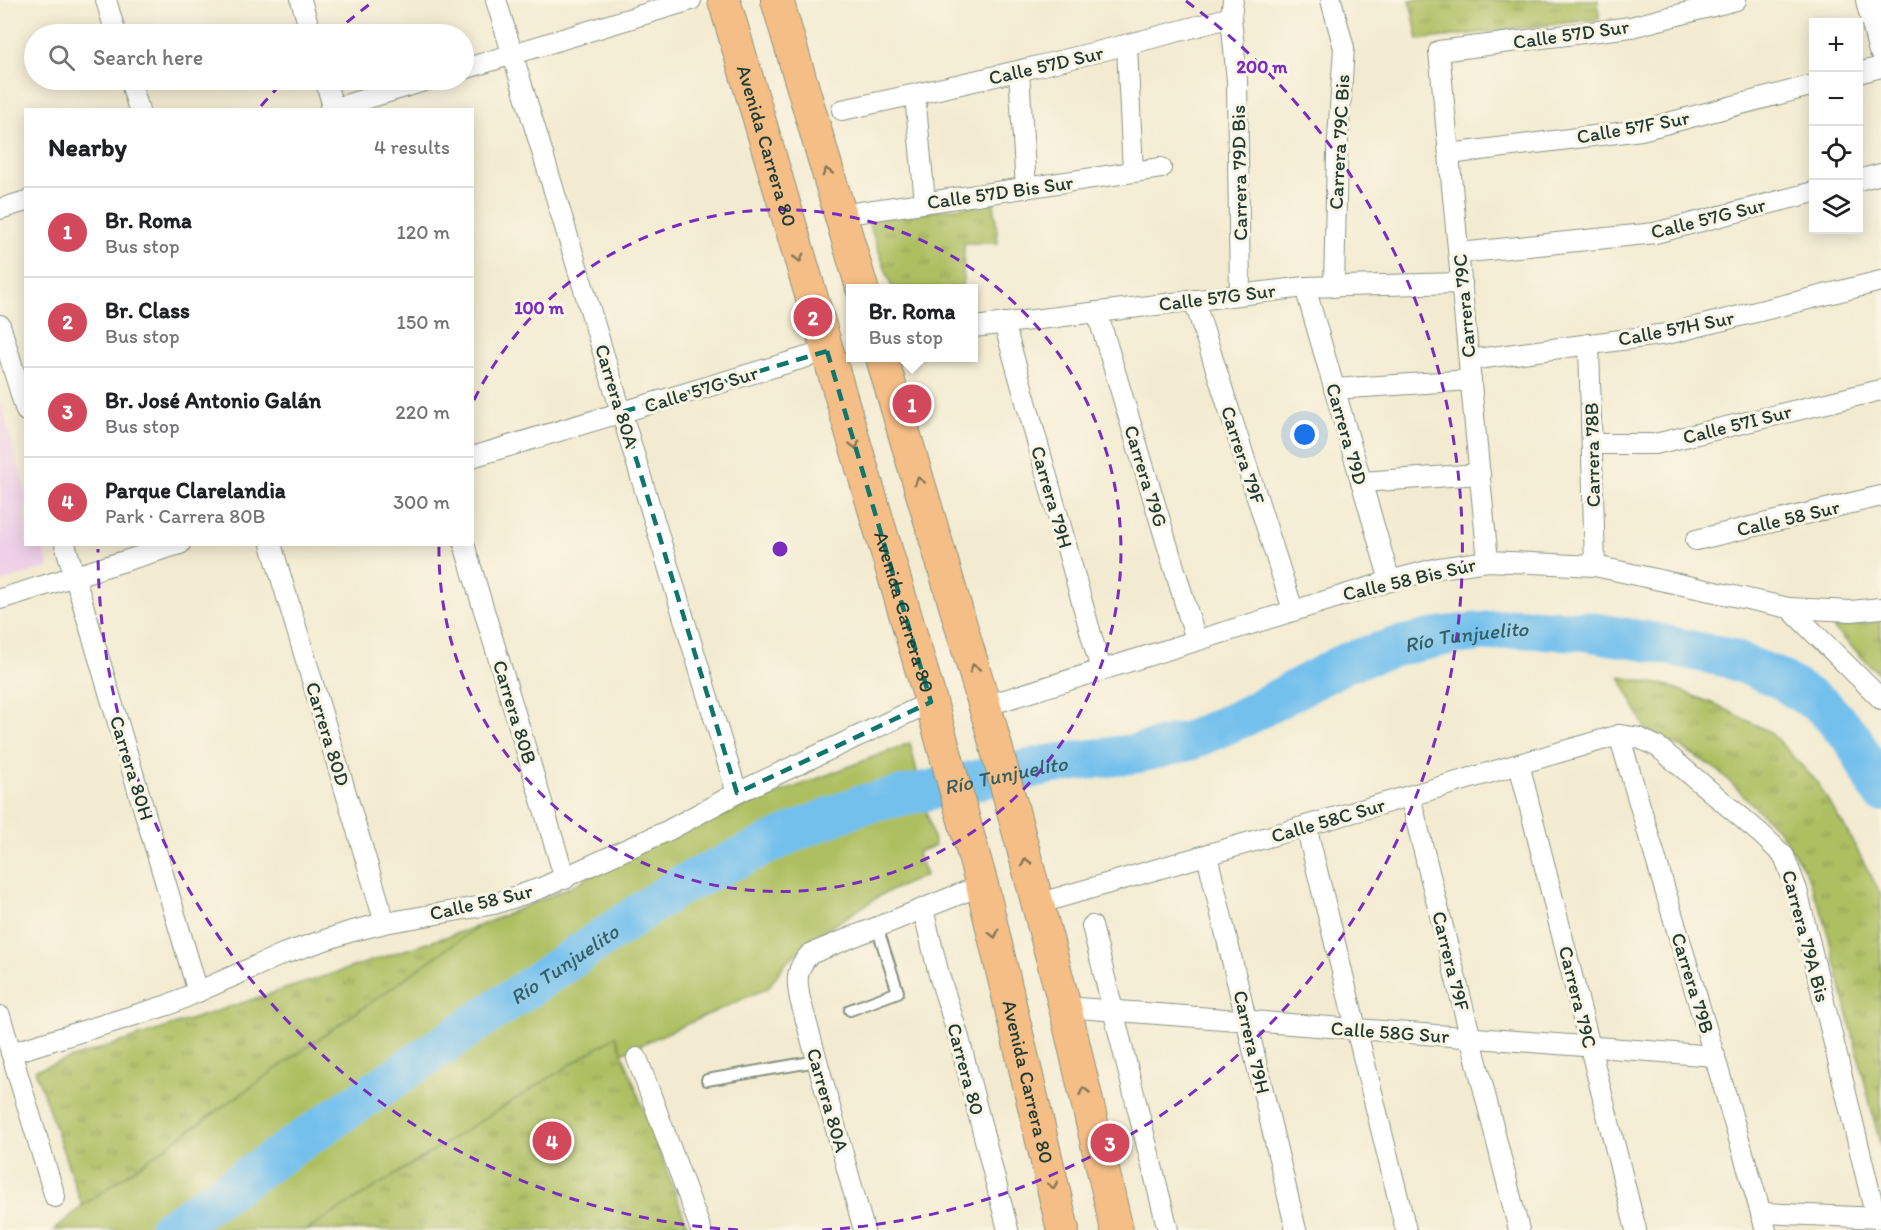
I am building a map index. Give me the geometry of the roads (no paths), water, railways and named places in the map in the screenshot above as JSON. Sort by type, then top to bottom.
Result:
[{"type":"main road","name":"Avenida Carrera 80","points":[[724,0],[969,837],[1064,1230]]},
{"type":"main road","points":[[777,0],[861,284]]},
{"type":"main road","points":[[883,362],[988,715],[1065,1007],[1117,1230]]},
{"type":"street","points":[[106,0],[113,24]]},
{"type":"street","points":[[301,0],[308,24]]},
{"type":"street","name":"Carrera 80A","points":[[496,0],[737,793]]},
{"type":"street","points":[[474,66],[691,0]]},
{"type":"street","name":"Carrera 79C Bis","points":[[1331,0],[1344,48],[1337,154],[1334,287]]},
{"type":"street","name":"Calle 57D Sur","points":[[1439,51],[1631,27],[1736,0]]},
{"type":"street","points":[[1869,0],[1880,36]]},
{"type":"street","name":"Calle 57D Sur","points":[[842,110],[1127,46],[1232,8]]},
{"type":"street","name":"Carrera 79D Bis","points":[[1232,8],[1237,81],[1240,294]]},
{"type":"street","points":[[1127,46],[1133,172]]},
{"type":"street","name":"Carrera 79C","points":[[1439,51],[1488,561]]},
{"type":"street","points":[[1862,72],[1881,67]]},
{"type":"street","points":[[1019,72],[1026,188]]},
{"type":"street","name":"Calle 57F Sur","points":[[1449,154],[1641,130],[1809,86]]},
{"type":"street","points":[[133,90],[138,108]]},
{"type":"street","points":[[327,90],[332,108]]},
{"type":"street","points":[[335,108],[395,90]]},
{"type":"street","points":[[915,95],[925,202]]},
{"type":"street","name":"Calle 57D Bis Sur","points":[[840,215],[1161,168]]},
{"type":"street","points":[[1863,179],[1881,174]]},
{"type":"street","name":"Calle 57G Sur","points":[[1459,253],[1655,233],[1809,193]]},
{"type":"street","points":[[0,209],[24,202]]},
{"type":"street","name":"Calle 57H Sur","points":[[1469,360],[1667,334],[1881,281]]},
{"type":"street","name":"Calle 57G Sur","points":[[978,326],[1305,287],[1462,283]]},
{"type":"street","name":"Carrera 79D","points":[[1305,287],[1389,581]]},
{"type":"street","name":"Carrera 79F","points":[[1194,300],[1293,610]]},
{"type":"street","name":"Carrera 79G","points":[[1097,312],[1196,640]]},
{"type":"street","name":"Carrera 79H","points":[[1004,323],[1101,670]]},
{"type":"street","points":[[0,325],[24,404]]},
{"type":"street","name":"Carrera 78B","points":[[1589,344],[1594,566]]},
{"type":"street","name":"Calle 57G Sur","points":[[474,456],[827,351]]},
{"type":"street","points":[[1334,389],[1471,380]]},
{"type":"street","name":"Calle 57I Sur","points":[[1592,444],[1655,444],[1881,390]]},
{"type":"street","points":[[1361,482],[1480,474]]},
{"type":"street","name":"Calle 58 Sur","points":[[1696,540],[1881,496]]},
{"type":"street","name":"Carrera 80H","points":[[66,546],[198,992]]},
{"type":"street","points":[[0,599],[173,546]]},
{"type":"street","name":"Carrera 80D","points":[[272,546],[386,922]]},
{"type":"street","name":"Carrera 80B","points":[[465,546],[565,879]]},
{"type":"street","name":"Calle 58 Bis Sur","points":[[988,715],[1101,670],[1293,610],[1439,568],[1488,561],[1594,566],[1789,608],[1851,612],[1881,608]]},
{"type":"street","points":[[1789,608],[1881,699]]},
{"type":"street","name":"Calle 58 Sur","points":[[11,1053],[168,1005],[283,954],[349,932],[386,922],[494,904],[565,879],[669,830],[737,793],[931,702]]},
{"type":"street","name":"Calle 58C Sur","points":[[1037,904],[1618,735]]},
{"type":"street","name":"Carrera 79B","points":[[1618,735],[1763,1222]]},
{"type":"street","name":"Carrera 79A Bis","points":[[1618,735],[1640,738],[1658,747],[1784,856],[1797,890],[1879,1218]]},
{"type":"street","name":"Carrera 79C","points":[[1519,764],[1636,1230]]},
{"type":"street","name":"Carrera 79F","points":[[1410,796],[1519,1230]]},
{"type":"street","points":[[1306,826],[1406,1230]]},
{"type":"street","name":"Carrera 79H","points":[[1207,855],[1296,1230]]},
{"type":"street","points":[[877,927],[982,885]]},
{"type":"street","name":"Carrera 80","points":[[923,909],[1008,1230]]},
{"type":"street","points":[[1092,926],[1168,1230]]},
{"type":"street","name":"Carrera 80A","points":[[864,1230],[796,981],[801,963],[810,954],[877,927]]},
{"type":"street","name":"Calle 58G Sur","points":[[1065,1007],[1715,1056]]},
{"type":"street","points":[[0,1016],[55,1197]]},
{"type":"street","points":[[637,1058],[701,1230]]},
{"type":"street","points":[[1763,1222],[1879,1218]]},
{"type":"lane","points":[[850,1010],[898,992],[877,927]]},
{"type":"lane","points":[[707,1080],[817,1061]]},
{"type":"waterway","name":"Río Tunjuelito","points":[[168,1230],[681,885],[803,828],[860,805],[1047,765],[1139,753],[1189,741],[1244,717],[1345,663],[1395,647],[1445,636],[1516,628],[1585,631],[1728,658],[1778,678],[1824,707],[1853,739],[1881,792]]},
{"type":"place","name":"Br. Class","points":[[813,317]]},
{"type":"place","name":"Br. Roma","points":[[912,404]]},
{"type":"place","name":"Parque Clarelandia","points":[[552,1141]]},
{"type":"place","name":"Br. José Antonio Galán","points":[[1110,1143]]}]
